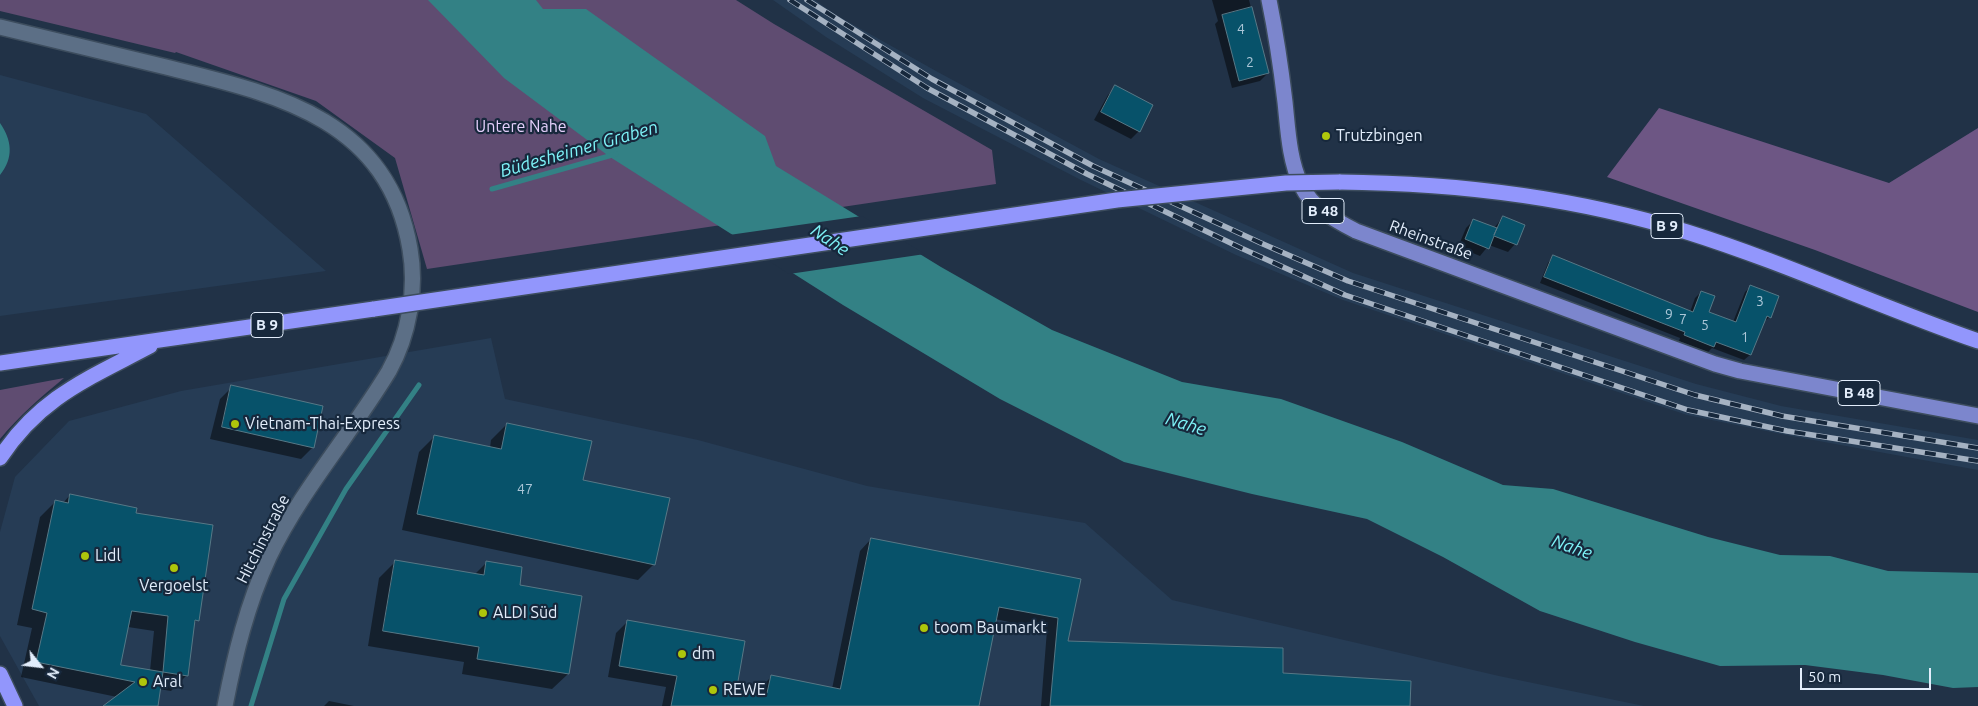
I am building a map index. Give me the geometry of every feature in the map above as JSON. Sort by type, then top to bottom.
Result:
[{"type":"highway","name":"B 9","points":[[0,364],[1117,200],[1286,184],[1339,182],[1427,184],[1488,190],[1562,202],[1632,217],[1742,250],[1978,341]]},
{"type":"highway","points":[[0,458],[26,424],[60,395],[160,341]]},
{"type":"highway","points":[[0,674],[14,706]]},
{"type":"main road","name":"Rheinstraße","points":[[1269,0],[1277,35],[1291,157],[1302,186],[1317,206],[1331,218],[1356,231],[1715,364],[1740,371],[1978,416]]},
{"type":"street","name":"Hitchinstraße","points":[[0,27],[247,87],[288,102],[319,117],[348,137],[361,149],[384,179],[402,216],[408,236],[412,277],[408,316],[401,342],[390,368],[309,489],[270,554],[253,594],[235,653],[225,706]]},
{"type":"shaded area","points":[[773,0],[815,0],[836,15],[936,71],[1099,159],[1353,273],[1696,384],[1781,406],[1978,440],[1978,470],[1687,415],[1343,300],[1236,255],[1081,180],[923,98],[826,37]]},
{"type":"shaded area","points":[[0,75],[146,114],[326,271],[0,316]]},
{"type":"shaded area","points":[[1659,108],[1889,183],[1978,128],[1978,312],[1815,250],[1607,177]]},
{"type":"shaded area","points":[[491,338],[505,399],[698,440],[867,486],[1085,523],[1172,600],[1499,676],[1644,706],[39,706],[0,636],[0,532],[15,477],[69,421],[181,391]]},
{"type":"green space","name":"Untere Nahe","points":[[0,0],[736,0],[992,150],[996,184],[427,269],[395,158],[316,101],[176,52],[0,11]]},
{"type":"green space","points":[[64,378],[30,407],[0,439],[0,390]]},
{"type":"water","name":"Nahe","points":[[428,0],[536,0],[543,9],[586,9],[765,136],[776,166],[941,267],[1052,330],[1182,382],[1281,399],[1402,442],[1503,485],[1553,489],[1708,537],[1780,555],[1830,556],[1888,571],[1978,573],[1978,687],[1953,688],[1883,675],[1805,665],[1720,666],[1635,642],[1540,611],[1443,557],[1367,519],[1252,494],[1124,462],[1000,399],[843,305],[610,157],[504,78]]},
{"type":"water","points":[[0,123],[7,136],[10,149],[8,162],[0,175]]},
{"type":"pier","points":[[862,216],[925,254],[789,274],[729,235]]},
{"type":"building","points":[[1252,7],[1269,73],[1239,81],[1222,15]]},
{"type":"building","points":[[1115,85],[1153,105],[1140,132],[1101,112]]},
{"type":"building","points":[[1503,216],[1525,225],[1517,245],[1494,236],[1489,249],[1465,239],[1473,219],[1497,228],[1494,235]]},
{"type":"building","points":[[1553,255],[1693,312],[1701,291],[1715,296],[1709,312],[1736,322],[1750,285],[1779,296],[1771,318],[1767,316],[1751,355],[1716,342],[1714,347],[1684,335],[1685,332],[1544,277]]},
{"type":"building","points":[[231,385],[323,406],[314,448],[222,427]]},
{"type":"building","points":[[507,423],[592,441],[583,480],[670,498],[655,565],[417,514],[434,435],[501,449]]},
{"type":"building","points":[[70,494],[137,508],[136,513],[213,525],[199,621],[195,620],[188,676],[163,672],[158,706],[103,706],[135,682],[36,662],[47,613],[32,609],[55,500],[68,503]],"holes":[[[132,611],[168,616],[163,672],[121,665]]]},
{"type":"building","points":[[871,538],[1081,579],[1068,641],[1283,648],[1283,673],[1411,681],[1410,706],[1050,706],[1058,618],[999,607],[979,706],[671,706],[677,676],[619,666],[627,620],[745,641],[737,687],[767,693],[771,675],[840,689]]},
{"type":"building","name":"ALDI Süd","points":[[395,560],[484,575],[486,561],[522,567],[520,585],[582,596],[569,674],[477,659],[479,647],[383,631]]},
{"type":"waterway","name":"Büdesheimer Graben","points":[[492,189],[616,154]]},
{"type":"waterway","name":"Büdesheimer Graben","points":[[251,706],[284,599],[346,489],[419,385]]},
{"type":"railway","points":[[790,0],[927,88],[1087,174],[1241,248],[1345,295],[1688,410],[1787,431],[1978,461]]},
{"type":"railway","points":[[807,0],[932,79],[1093,166],[1348,281],[1695,395],[1782,416],[1978,448]]},
{"type":"place","name":"Trutzbingen","points":[[1326,136]]},
{"type":"place","name":"Vietnam-Thai-Express","points":[[235,424]]},
{"type":"place","name":"Lidl","points":[[85,556]]},
{"type":"place","name":"Vergoelst","points":[[174,568]]},
{"type":"place","name":"ALDI Süd","points":[[483,613]]},
{"type":"place","name":"toom Baumarkt","points":[[924,628]]},
{"type":"place","name":"dm","points":[[682,654]]},
{"type":"place","name":"Aral","points":[[143,682]]},
{"type":"place","name":"REWE","points":[[713,690]]}]
